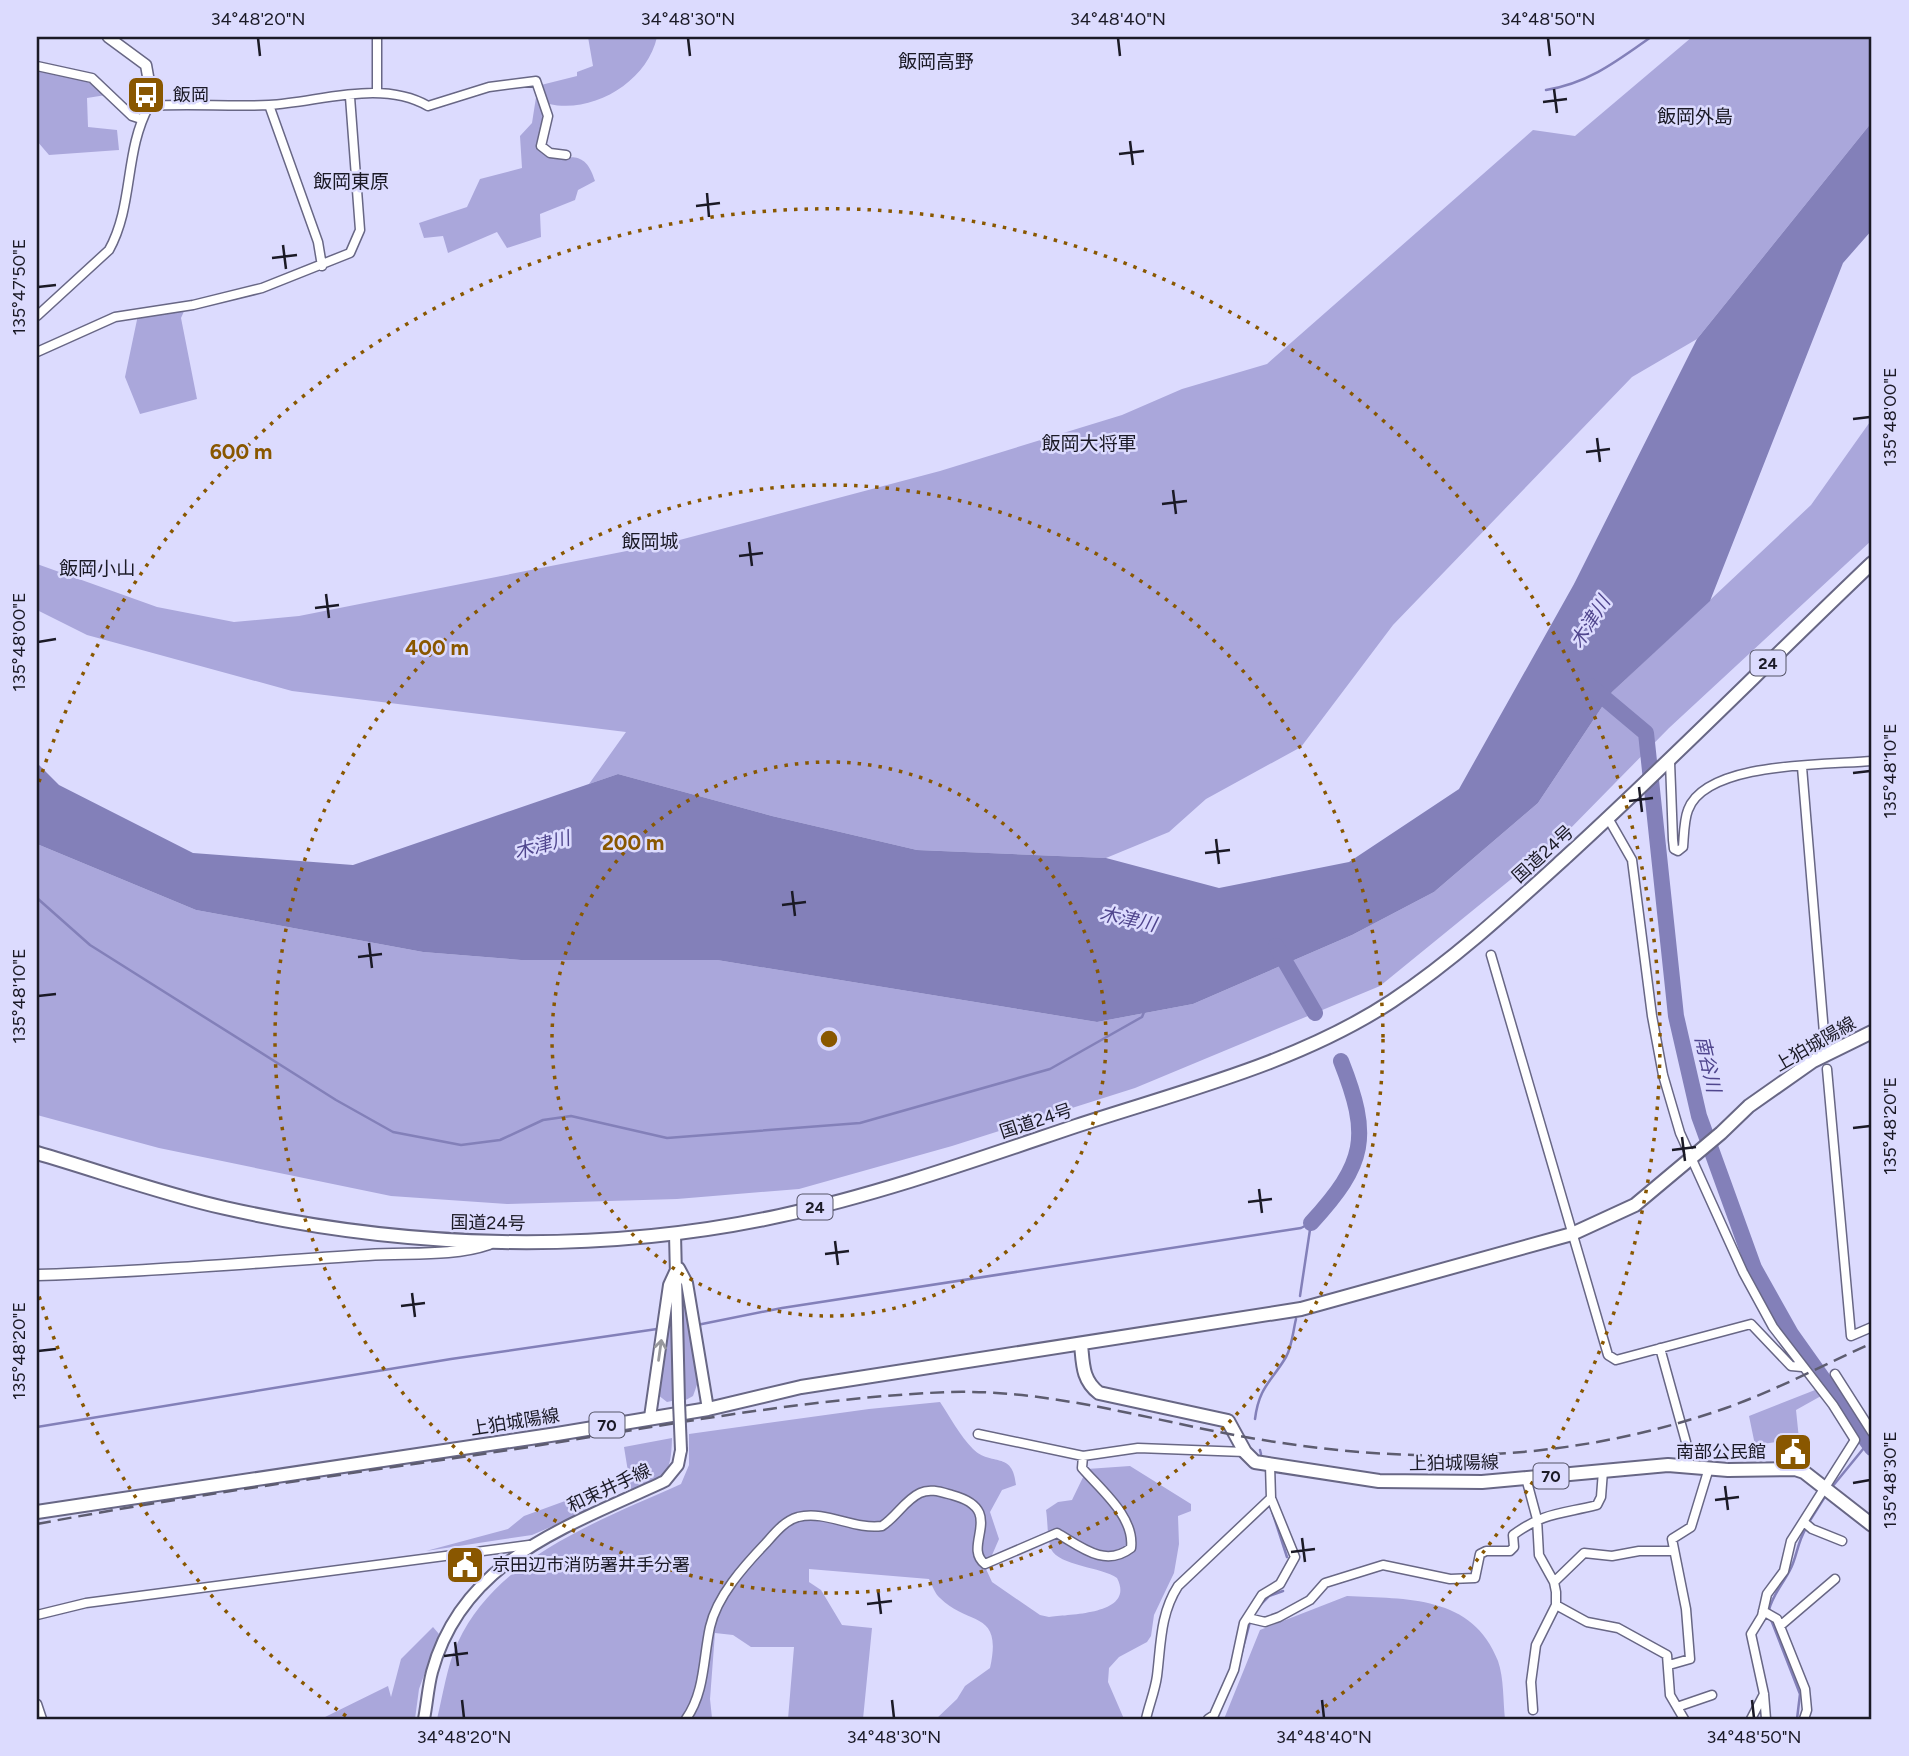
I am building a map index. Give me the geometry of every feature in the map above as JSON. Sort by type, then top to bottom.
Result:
[{"type":"main road","name":"国道24号","points":[[37,1153],[247,1212],[361,1231],[496,1241],[580,1241],[675,1234],[776,1216],[870,1194],[1252,1068],[1343,1029],[1391,1002],[1467,945],[1628,802],[1870,566]]},
{"type":"main road","name":"上狛城陽線","points":[[37,1512],[708,1409],[801,1387],[1301,1309],[1572,1234],[1634,1205],[1696,1155],[1749,1106],[1813,1061],[1872,1032]]},
{"type":"main road","name":"和束井手線","points":[[424,1719],[433,1671],[446,1639],[462,1611],[497,1568],[529,1545],[665,1482],[678,1465],[681,1450],[675,1234]]},
{"type":"main road","points":[[677,1266],[687,1283],[708,1409]]},
{"type":"main road","points":[[650,1417],[669,1285],[677,1266]]},
{"type":"main road","points":[[1081,1344],[1084,1375],[1089,1385],[1099,1393],[1218,1417],[1233,1426],[1245,1452]]},
{"type":"main road","name":"上狛城陽線","points":[[1245,1452],[1255,1462],[1379,1480],[1482,1482],[1687,1466],[1795,1469],[1872,1525]]},
{"type":"street","points":[[37,316],[109,250],[123,212],[130,158],[141,119],[152,99],[146,65],[108,37]]},
{"type":"street","points":[[377,37],[377,92]]},
{"type":"street","points":[[37,66],[92,78],[131,116],[141,119]]},
{"type":"street","points":[[149,106],[269,105],[377,92],[409,97],[428,106],[489,87],[536,81],[548,116],[541,146],[550,153],[566,155]]},
{"type":"street","points":[[37,352],[115,317],[230,296],[322,267],[350,253],[360,230],[350,97]]},
{"type":"street","points":[[269,105],[318,242],[322,267]]},
{"type":"street","points":[[1668,763],[1674,849],[1678,851],[1683,847],[1688,809],[1699,794],[1719,780],[1750,771],[1872,761]]},
{"type":"street","points":[[1802,767],[1825,1045]]},
{"type":"street","points":[[1608,818],[1632,860],[1663,1075],[1680,1133],[1696,1155],[1743,1272],[1773,1327],[1833,1405],[1855,1440],[1823,1487],[1805,1523],[1791,1541],[1784,1571],[1767,1594],[1763,1611],[1751,1634],[1764,1694],[1766,1719]]},
{"type":"street","points":[[1491,955],[1608,1355],[1616,1360],[1751,1324],[1791,1366],[1802,1367]]},
{"type":"street","points":[[1827,1069],[1851,1336],[1872,1327]]},
{"type":"street","points":[[37,1275],[145,1272],[372,1254],[469,1251],[496,1241]]},
{"type":"street","points":[[1660,1348],[1686,1443],[1687,1466]]},
{"type":"street","points":[[1835,1374],[1872,1432]]},
{"type":"street","points":[[978,1434],[1083,1456],[1138,1448],[1245,1452]]},
{"type":"street","points":[[686,1719],[699,1695],[710,1625],[718,1606],[758,1552],[787,1521],[800,1516],[817,1516],[882,1526],[914,1496],[932,1490],[967,1500],[978,1508],[982,1521],[979,1554],[985,1564],[1057,1533],[1100,1557],[1122,1555],[1131,1548],[1133,1535],[1127,1521],[1082,1468],[1083,1456]]},
{"type":"street","points":[[1208,1719],[1214,1714],[1234,1670],[1248,1618],[1262,1595],[1280,1584],[1295,1558],[1270,1498],[1270,1465]]},
{"type":"street","points":[[1669,1665],[1690,1659],[1679,1558],[1674,1551],[1672,1539],[1691,1527],[1709,1468]]},
{"type":"street","points":[[1248,1618],[1265,1622],[1279,1617],[1310,1600],[1325,1583],[1383,1565],[1450,1579],[1475,1578],[1480,1554],[1494,1550],[1510,1551],[1514,1546],[1513,1535],[1537,1519],[1551,1513],[1597,1505],[1601,1497],[1603,1471]]},
{"type":"street","points":[[1526,1478],[1537,1519],[1539,1555],[1554,1582],[1556,1605],[1541,1629],[1536,1645],[1531,1682],[1533,1710]]},
{"type":"street","points":[[1146,1719],[1157,1678],[1166,1608],[1171,1597],[1178,1586],[1270,1498]]},
{"type":"street","points":[[1805,1523],[1812,1529],[1842,1541]]},
{"type":"street","points":[[37,1615],[99,1601],[529,1545]]},
{"type":"street","points":[[1554,1582],[1584,1553],[1612,1556],[1639,1551],[1674,1551]]},
{"type":"street","points":[[1780,1626],[1835,1579]]},
{"type":"street","points":[[1556,1605],[1587,1622],[1618,1628],[1667,1655],[1670,1695],[1684,1719]]},
{"type":"street","points":[[1763,1611],[1777,1619],[1805,1689],[1807,1710],[1804,1719]]},
{"type":"street","points":[[1751,1719],[1764,1694]]},
{"type":"street","points":[[1677,1707],[1712,1695]]},
{"type":"street","points":[[37,1704],[42,1719]]},
{"type":"shaded area","points":[[588,37],[657,37],[642,68],[616,91],[583,104],[549,104],[541,85],[577,76],[577,72],[593,66]]},
{"type":"shaded area","points":[[1692,37],[1872,37],[1872,122],[1697,339],[1632,377],[1393,625],[1301,747],[1206,799],[1169,832],[1106,858],[917,850],[772,816],[618,774],[589,784],[626,732],[292,691],[87,635],[37,610],[37,564],[157,607],[234,622],[299,616],[672,542],[940,471],[1122,415],[1182,389],[1267,364],[1533,130],[1575,136]]},
{"type":"shaded area","points":[[37,69],[83,80],[106,95],[87,98],[88,127],[117,130],[119,150],[49,155],[37,141]]},
{"type":"shaded area","points":[[537,91],[546,118],[539,149],[548,154],[578,158],[585,162],[595,181],[578,190],[575,200],[540,214],[541,237],[507,248],[497,232],[448,253],[443,236],[424,238],[419,223],[467,207],[480,179],[522,168],[520,136],[532,123]]},
{"type":"shaded area","points":[[185,309],[181,318],[197,399],[140,414],[125,377],[138,315]]},
{"type":"shaded area","points":[[1872,419],[1872,540],[1669,728],[1559,840],[1380,986],[1135,1088],[952,1146],[799,1189],[677,1199],[507,1204],[391,1196],[159,1148],[37,1115],[37,844],[196,910],[423,952],[521,960],[717,960],[1097,1022],[1193,1004],[1352,935],[1434,892],[1538,803],[1612,692],[1811,505]]},
{"type":"shaded area","points":[[682,1291],[685,1291],[698,1382],[693,1396],[684,1401]]},
{"type":"shaded area","points":[[672,1321],[672,1401],[667,1402],[658,1395],[667,1322]]},
{"type":"shaded area","points":[[1815,1390],[1821,1396],[1796,1410],[1799,1439],[1755,1445],[1749,1416]]},
{"type":"shaded area","points":[[940,1402],[973,1449],[1011,1467],[1016,1485],[1002,1490],[990,1512],[999,1539],[986,1569],[992,1582],[1040,1615],[1049,1617],[1098,1610],[1117,1599],[1120,1590],[1117,1578],[1071,1563],[1051,1549],[1046,1510],[1058,1502],[1072,1500],[1087,1469],[1130,1466],[1191,1504],[1191,1511],[1178,1516],[1179,1544],[1174,1573],[1154,1615],[1151,1636],[1147,1642],[1119,1657],[1109,1668],[1108,1682],[1124,1719],[936,1719],[957,1699],[965,1686],[990,1668],[993,1649],[988,1628],[940,1598],[929,1579],[809,1569],[809,1582],[821,1590],[842,1625],[872,1628],[863,1719],[788,1719],[794,1647],[751,1647],[733,1635],[715,1633],[710,1699],[712,1718],[724,1719],[437,1719],[454,1651],[475,1612],[498,1587],[525,1564],[554,1545],[586,1527],[681,1484],[689,1465],[689,1434]]},
{"type":"shaded area","points":[[672,1438],[668,1468],[659,1478],[631,1490],[624,1447]]},
{"type":"shaded area","points":[[576,1497],[588,1511],[532,1535],[426,1551],[508,1529],[524,1516]]},
{"type":"shaded area","points":[[1347,1596],[1414,1600],[1455,1612],[1472,1623],[1487,1639],[1498,1661],[1505,1719],[1224,1719],[1260,1630]]},
{"type":"shaded area","points":[[433,1627],[439,1634],[419,1689],[415,1719],[321,1719],[388,1686],[391,1697],[401,1659]]},
{"type":"water","name":"木津川","points":[[1872,122],[1872,230],[1843,263],[1710,601],[1612,692],[1538,803],[1434,892],[1352,935],[1193,1004],[1097,1022],[717,960],[521,960],[423,952],[196,910],[37,844],[37,763],[59,785],[193,853],[353,865],[618,774],[772,816],[917,850],[1106,858],[1219,888],[1349,862],[1459,789],[1574,584],[1697,339]]},
{"type":"waterway","points":[[1546,90],[1589,76],[1651,37]]},
{"type":"waterway","name":"南谷川","points":[[1590,686],[1646,733],[1676,1016],[1699,1116],[1754,1268],[1791,1334],[1872,1448]]},
{"type":"waterway","points":[[37,898],[90,945],[336,1100],[393,1132],[461,1145],[500,1140],[543,1120],[571,1116],[667,1138],[860,1123],[1050,1069],[1142,1017],[1144,1012]]},
{"type":"waterway","points":[[1276,946],[1315,1013]]},
{"type":"waterway","points":[[1311,1223],[1343,1183],[1353,1165],[1358,1148],[1357,1110],[1341,1061]]},
{"type":"waterway","points":[[1300,1296],[1311,1223]]},
{"type":"waterway","points":[[697,1325],[782,1308],[1301,1228],[1311,1223]]},
{"type":"waterway","points":[[1255,1419],[1259,1399],[1288,1353],[1296,1319]]},
{"type":"waterway","points":[[37,1427],[451,1359],[657,1329]]},
{"type":"waterway","points":[[1832,1487],[1868,1443]]},
{"type":"waterway","points":[[1260,1450],[1261,1454]]},
{"type":"waterway","points":[[1809,1522],[1826,1495]]},
{"type":"waterway","points":[[1272,1511],[1287,1557]]},
{"type":"waterway","points":[[1769,1610],[1792,1565],[1806,1528]]},
{"type":"waterway","points":[[1261,1604],[1269,1596],[1283,1591]]},
{"type":"waterway","points":[[1770,1617],[1800,1694],[1797,1719]]},
{"type":"waterway","points":[[1240,1659],[1250,1622]]},
{"type":"railway","points":[[37,1524],[221,1493],[790,1406],[948,1392],[986,1392],[1060,1400],[1245,1437],[1367,1453],[1487,1454],[1547,1449],[1666,1427],[1726,1408],[1872,1343]]},
{"type":"place","name":"飯岡","points":[[146,95]]},
{"type":"place","name":"南部公民館","points":[[1793,1452]]},
{"type":"place","name":"京田辺市消防署井手分署","points":[[465,1565]]},
{"type":"district","name":"飯岡高野","points":[[936,61]]},
{"type":"district","name":"飯岡外島","points":[[1695,116]]},
{"type":"district","name":"飯岡東原","points":[[351,181]]},
{"type":"district","name":"飯岡大将軍","points":[[1089,443]]},
{"type":"district","name":"飯岡城","points":[[650,541]]},
{"type":"district","name":"飯岡小山","points":[[97,568]]}]
